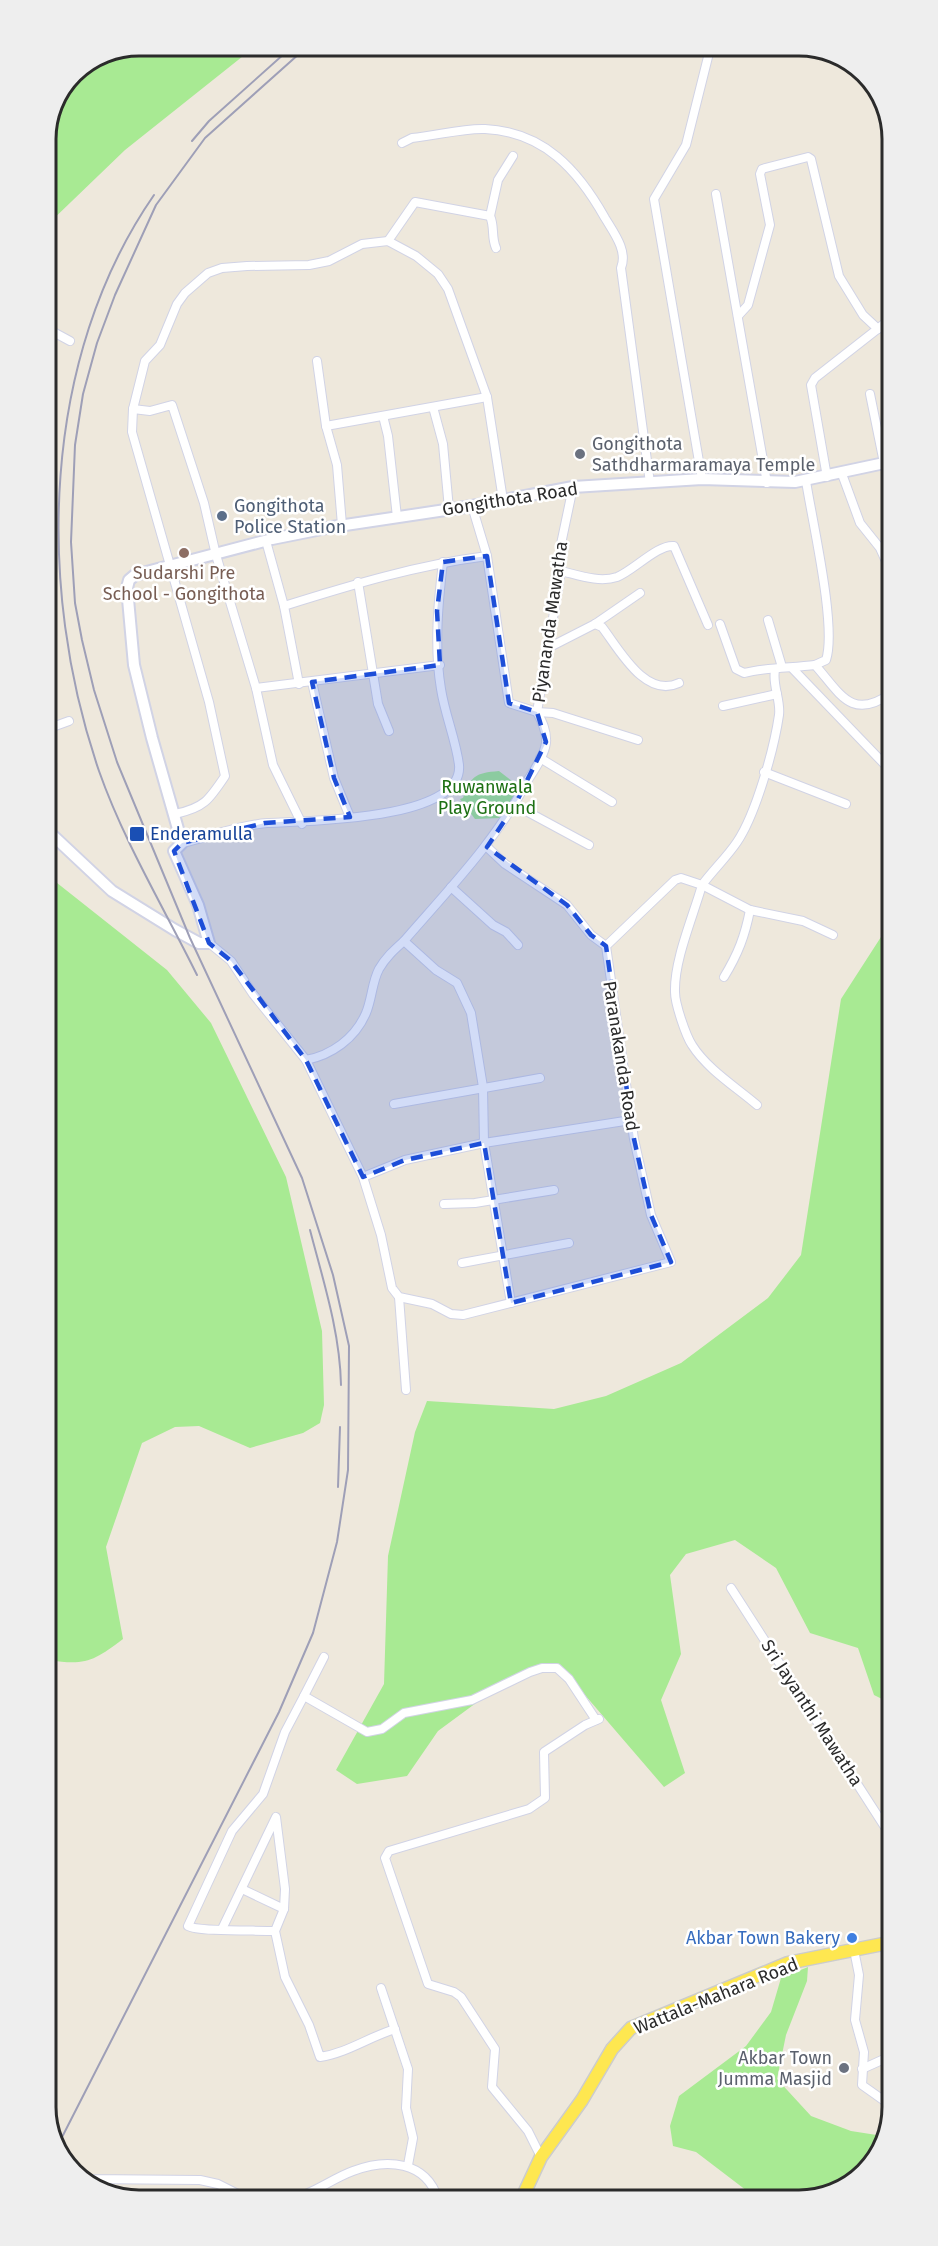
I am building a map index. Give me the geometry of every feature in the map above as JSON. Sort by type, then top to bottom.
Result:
[{"type":"main road","name":"Wattala-Mahara Road","points":[[526,2190],[541,2157],[582,2100],[612,2049],[631,2028],[788,1963],[882,1944]]},
{"type":"street","points":[[702,479],[654,199],[686,145],[708,56]]},
{"type":"street","points":[[402,143],[412,138],[485,129],[514,134],[552,151],[586,185],[622,249],[621,268],[650,483]]},
{"type":"street","points":[[496,248],[492,238],[493,224],[490,216],[498,180],[513,156]]},
{"type":"street","points":[[738,316],[748,305],[770,225],[760,174],[762,169],[808,157],[811,159],[839,276],[863,315],[878,329]]},
{"type":"street","points":[[716,194],[767,483]]},
{"type":"street","points":[[388,241],[415,202],[490,216]]},
{"type":"street","points":[[182,843],[175,813],[190,811],[207,803],[225,776],[209,702],[172,566],[135,449],[133,409],[145,361],[160,345],[184,293],[208,273],[222,268],[309,265],[329,261],[362,244],[388,241],[416,256],[438,274],[452,299],[487,397],[503,500]]},
{"type":"street","points":[[827,477],[811,385],[815,378],[882,326]]},
{"type":"street","points":[[56,333],[70,341]]},
{"type":"street","points":[[317,361],[326,426],[337,465],[342,525]]},
{"type":"street","points":[[870,394],[882,446]]},
{"type":"street","points":[[326,426],[487,397]]},
{"type":"street","points":[[133,409],[150,411],[172,405],[204,503],[216,555],[256,688],[273,765],[302,824]]},
{"type":"street","points":[[433,407],[443,444],[449,509]]},
{"type":"street","points":[[383,416],[388,436],[397,517]]},
{"type":"street","name":"Gongithota Road","points":[[175,813],[152,738],[134,664],[127,588],[129,580],[135,575],[266,541],[342,525],[472,506],[573,487],[702,479],[767,483],[806,481],[882,464]]},
{"type":"street","points":[[842,474],[860,523],[882,552]]},
{"type":"street","points":[[720,624],[736,669],[744,674],[764,669],[815,665],[826,660],[828,619],[806,481]]},
{"type":"street","name":"Piyananda Mawatha","points":[[306,1060],[321,1057],[339,1047],[352,1034],[365,1015],[378,971],[389,954],[404,941],[486,846],[515,805],[540,758],[546,742],[544,724],[537,712],[561,571],[561,544],[573,487]]},
{"type":"street","points":[[472,506],[487,556],[508,703],[537,712],[553,713],[638,740]]},
{"type":"street","points":[[266,541],[284,606],[299,684]]},
{"type":"street","points":[[561,571],[600,579],[617,577],[659,550],[670,545],[674,546],[708,625]]},
{"type":"street","points":[[284,606],[358,582],[443,562],[487,556]]},
{"type":"street","points":[[209,943],[198,905],[174,851],[182,843],[265,823],[302,824],[413,809],[433,802],[450,787],[459,768],[441,688],[437,611],[443,562]]},
{"type":"street","points":[[358,582],[378,704],[389,731]]},
{"type":"street","points":[[548,648],[595,624],[640,593]]},
{"type":"street","points":[[757,1105],[705,1060],[691,1044],[674,993],[685,936],[702,885],[736,843],[752,815],[777,728],[780,707],[773,677],[779,669],[768,620]]},
{"type":"street","points":[[595,624],[602,627],[642,678],[656,685],[670,687],[679,683]]},
{"type":"street","points":[[815,665],[849,703],[860,707],[874,704],[882,699]]},
{"type":"street","points":[[256,688],[440,666]]},
{"type":"street","points":[[792,668],[882,762]]},
{"type":"street","points":[[312,682],[334,778],[350,817]]},
{"type":"street","points":[[723,706],[777,694]]},
{"type":"street","points":[[56,726],[69,721]]},
{"type":"street","points":[[540,758],[612,802]]},
{"type":"street","points":[[764,772],[846,804]]},
{"type":"street","points":[[515,805],[589,845]]},
{"type":"street","points":[[56,838],[112,891],[190,938],[209,943],[231,962],[253,994],[306,1060],[363,1177],[381,1235],[392,1288],[399,1297],[406,1390]]},
{"type":"street","points":[[486,846],[505,864],[567,905],[591,935],[606,946],[675,880],[681,878],[702,885],[750,910],[803,921],[833,935]]},
{"type":"street","points":[[451,887],[493,925],[506,932],[518,945]]},
{"type":"street","points":[[724,977],[742,944],[750,910]]},
{"type":"street","points":[[399,1297],[432,1304],[451,1314],[464,1315],[511,1303],[484,1143],[483,1087],[471,1013],[456,983],[436,970],[404,941]]},
{"type":"street","name":"Paranakanda Road","points":[[511,1303],[671,1262],[651,1215],[631,1120],[606,946]]},
{"type":"street","points":[[394,1104],[540,1078]]},
{"type":"street","points":[[363,1177],[405,1160],[484,1143],[631,1120]]},
{"type":"street","points":[[444,1204],[475,1203],[554,1190]]},
{"type":"street","points":[[462,1263],[503,1253],[569,1243]]},
{"type":"street","name":"Sri Jayanthi Mawatha","points":[[731,1588],[882,1822]]},
{"type":"street","points":[[275,1931],[195,1930],[188,1926],[232,1831],[263,1794],[285,1732],[324,1657]]},
{"type":"street","points":[[304,1696],[367,1732],[382,1728],[404,1713],[472,1700],[530,1672],[542,1668],[557,1668],[569,1679],[598,1720],[544,1752],[545,1798],[529,1809],[389,1851],[385,1858],[428,1984],[461,1996],[495,2049],[492,2087],[497,2096],[528,2131],[541,2157]]},
{"type":"street","points":[[222,1929],[276,1816],[285,1889],[284,1909],[275,1931],[285,1977],[309,2025],[320,2057],[337,2055],[370,2037],[395,2029]]},
{"type":"street","points":[[242,1889],[284,1909]]},
{"type":"street","points":[[854,1950],[860,1975],[855,2020],[864,2052],[862,2085],[882,2098]]},
{"type":"street","points":[[381,1988],[408,2068],[406,2108],[412,2138],[408,2165]]},
{"type":"street","points":[[862,2069],[882,2060]]},
{"type":"street","points":[[311,2190],[354,2170],[385,2165],[408,2165],[423,2172],[436,2190]]},
{"type":"street","points":[[101,2181],[200,2180],[218,2184],[230,2190]]},
{"type":"highlighted area","points":[[487,556],[509,703],[537,712],[546,742],[515,805],[487,847],[567,905],[591,935],[606,946],[634,1139],[651,1215],[671,1262],[511,1303],[484,1143],[405,1160],[363,1177],[306,1060],[231,961],[209,943],[174,851],[182,843],[265,823],[350,817],[334,778],[312,682],[440,665],[437,611],[443,562]]},
{"type":"green space","points":[[243,56],[125,150],[56,216],[58,117],[73,88],[92,69],[122,57]]},
{"type":"green space","name":"Ruwanwala Play Ground","points":[[499,771],[516,784],[515,800],[500,818],[475,819],[460,799],[463,798],[475,777]]},
{"type":"green space","points":[[56,882],[167,970],[211,1023],[286,1177],[322,1331],[324,1405],[320,1423],[303,1433],[250,1448],[199,1426],[175,1427],[142,1443],[106,1547],[123,1639],[96,1657],[81,1662],[56,1661]]},
{"type":"green space","points":[[882,935],[882,1699],[874,1695],[858,1648],[810,1633],[776,1568],[735,1540],[686,1554],[670,1575],[681,1654],[661,1700],[685,1773],[664,1787],[566,1673],[542,1671],[495,1689],[438,1731],[407,1776],[357,1784],[336,1770],[384,1684],[388,1556],[415,1432],[427,1401],[554,1409],[606,1396],[681,1363],[768,1298],[801,1255],[841,999]]},
{"type":"green space","points":[[808,1967],[807,1981],[786,2035],[777,2079],[811,2116],[851,2131],[877,2135],[871,2149],[858,2166],[836,2182],[816,2189],[746,2190],[696,2152],[673,2146],[670,2126],[679,2096],[746,2046],[771,2012],[781,1978]]},
{"type":"railway","points":[[192,141],[209,121],[282,56]]},
{"type":"railway","points":[[62,2138],[279,1712],[313,1633],[337,1542],[348,1470],[349,1346],[333,1275],[302,1178],[190,938],[117,762],[94,690],[82,640],[75,603],[71,542],[75,445],[83,394],[97,343],[115,295],[156,205],[205,138],[297,56]]},
{"type":"railway","points":[[154,195],[117,259],[89,328],[70,401],[60,476],[59,551],[65,627],[79,700],[99,771],[132,849],[197,975]]},
{"type":"railway","points":[[310,1230],[338,1345],[341,1385]]},
{"type":"railway","points":[[338,1487],[340,1427]]},
{"type":"place","name":"Gongithota Sathdharmaramaya Temple","points":[[580,454]]},
{"type":"place","name":"Gongithota Police Station","points":[[222,516]]},
{"type":"place","name":"Sudarshi Pre School - Gongithota","points":[[184,553]]},
{"type":"place","name":"Enderamulla","points":[[137,834]]},
{"type":"place","name":"Akbar Town Bakery","points":[[852,1938]]},
{"type":"place","name":"Akbar Town Jumma Masjid","points":[[844,2068]]}]
